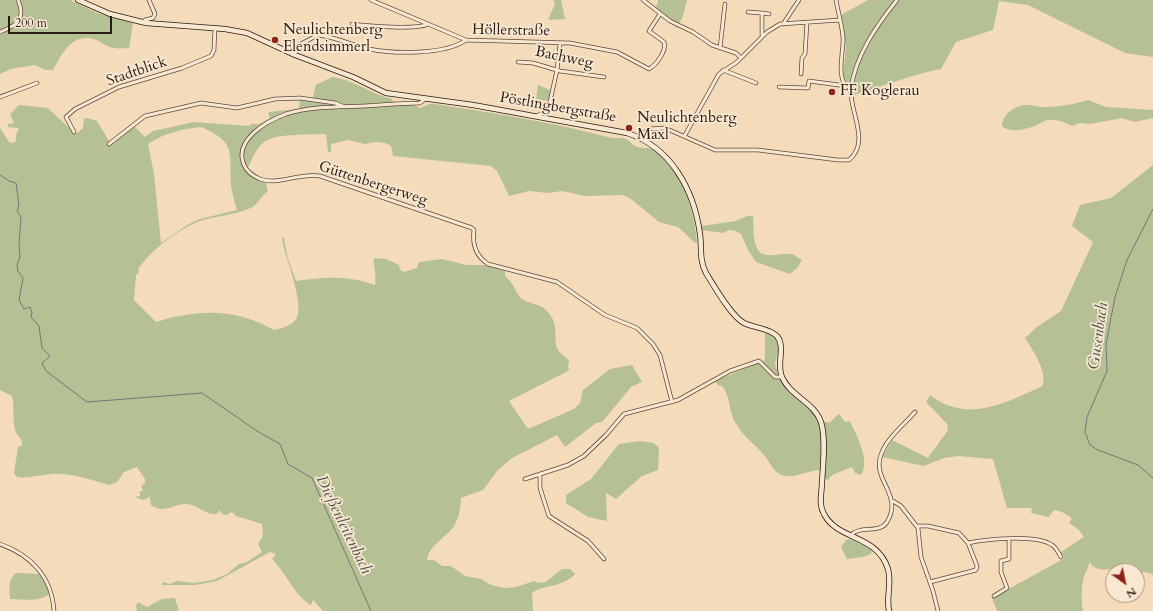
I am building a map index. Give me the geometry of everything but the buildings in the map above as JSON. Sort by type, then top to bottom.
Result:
[{"type":"main road","name":"Pöstlingbergstraße","points":[[78,0],[110,14],[143,22],[247,33],[294,54],[353,77],[382,92],[473,105],[627,133],[639,137],[667,158],[683,181],[698,222],[701,260],[711,280],[741,320],[771,332],[778,338],[781,347],[779,367],[782,377]]},
{"type":"main road","points":[[782,377],[787,387],[810,406],[819,417],[823,436],[820,506],[832,524],[875,548],[886,562],[889,576],[888,611]]},
{"type":"street","points":[[0,32],[14,26],[21,18],[22,12],[18,0]]},
{"type":"street","points":[[143,22],[153,18],[155,14],[148,0]]},
{"type":"street","points":[[371,0],[466,40]]},
{"type":"street","points":[[642,0],[660,14],[720,48],[736,53],[741,58]]},
{"type":"street","points":[[783,24],[799,0]]},
{"type":"street","points":[[836,0],[843,38],[841,72],[846,86],[851,92]]},
{"type":"street","points":[[639,137],[646,130],[668,128],[685,135],[705,147],[715,150],[758,150],[838,160],[849,160],[856,152],[858,138],[858,124],[851,92],[854,73],[861,56],[880,24],[898,0]]},
{"type":"street","points":[[720,48],[725,4]]},
{"type":"street","points":[[748,12],[769,14]]},
{"type":"street","points":[[762,13],[762,35]]},
{"type":"street","points":[[560,44],[570,43],[616,52],[649,69],[659,59],[665,47],[664,42],[649,31],[660,14]]},
{"type":"street","points":[[685,135],[717,77],[723,70],[741,58],[762,35],[776,26],[783,24],[840,20]]},
{"type":"street","points":[[801,74],[802,58],[805,54],[807,22]]},
{"type":"street","points":[[352,24],[369,27],[400,27],[423,26],[428,24]]},
{"type":"street","name":"Stadtblick","points":[[74,132],[66,117],[69,113],[119,88],[182,68],[207,58],[213,52],[215,29]]},
{"type":"street","name":"Höllerstraße","points":[[294,54],[300,44],[318,35],[346,41],[369,49],[399,51],[443,48],[459,44],[466,40],[549,41],[560,44],[557,70],[548,111],[546,113],[538,114],[536,117]]},
{"type":"street","name":"Bachweg","points":[[518,62],[533,62],[557,70],[604,77]]},
{"type":"street","points":[[723,70],[756,83]]},
{"type":"street","points":[[779,87],[808,88],[809,81],[846,86]]},
{"type":"street","points":[[0,97],[37,83]]},
{"type":"street","points":[[109,144],[145,116],[201,103],[237,108],[275,99],[300,98],[331,102],[345,107]]},
{"type":"street","name":"Güttenbergerweg","points":[[425,99],[420,104],[409,102],[298,111],[281,116],[262,125],[251,136],[244,148],[242,160],[247,170],[255,177],[268,180],[305,175],[320,176],[468,226],[474,230],[476,251],[482,260],[488,264],[557,282],[605,315],[640,331],[660,355],[672,402]]},
{"type":"street","points":[[525,479],[568,465],[584,456],[606,435],[624,414],[685,398],[730,371],[759,361],[775,378],[782,377]]},
{"type":"street","points":[[915,412],[886,445],[880,460],[882,475],[893,501],[901,506],[917,526],[921,556],[938,611]]},
{"type":"street","points":[[540,474],[540,488],[548,516],[588,542],[604,559]]},
{"type":"street","points":[[851,535],[860,529],[885,525],[888,520],[893,501]]},
{"type":"street","points":[[917,526],[928,526],[959,533],[968,542],[977,566],[976,570],[930,582]]},
{"type":"street","points":[[968,542],[981,539],[1030,539],[1051,544],[1061,557]]},
{"type":"street","points":[[994,596],[1007,588],[1001,561],[1008,559],[1009,539]]},
{"type":"street","points":[[0,544],[21,554],[43,575],[51,590],[54,611]]},
{"type":"green space","points":[[0,0],[16,0],[21,15],[16,22],[0,30]]},
{"type":"green space","points":[[19,0],[70,0],[97,13],[133,23],[129,48],[111,47],[94,39],[79,39],[68,46],[53,70],[45,70],[35,65],[11,69],[0,74],[0,33],[12,28],[20,22],[22,18],[22,7]]},
{"type":"green space","points":[[553,0],[561,0],[565,19],[548,20],[555,4]]},
{"type":"green space","points":[[658,0],[687,0],[683,16],[677,28],[656,9]]},
{"type":"green space","points":[[868,0],[1153,0],[1153,57],[1125,53],[1028,5],[999,1],[993,30],[956,42],[941,69],[851,96],[843,76],[846,47],[841,15]]},
{"type":"green space","points":[[333,77],[348,81],[392,99],[394,103],[411,104],[420,108],[429,104],[435,104],[522,118],[610,138],[626,139],[635,146],[653,149],[663,156],[679,177],[685,191],[694,219],[697,243],[695,243],[678,227],[659,222],[631,199],[623,195],[585,196],[562,191],[548,193],[529,191],[509,196],[497,171],[491,166],[393,156],[391,146],[385,143],[375,142],[365,144],[348,140],[331,144],[331,152],[328,152],[326,134],[277,137],[269,139],[258,148],[246,172],[255,178],[265,181],[268,191],[256,204],[251,208],[200,221],[183,229],[157,248],[143,263],[136,275],[134,300],[156,322],[186,315],[216,313],[230,314],[245,318],[274,330],[292,323],[296,319],[298,312],[294,280],[284,246],[282,238],[284,238],[288,259],[296,281],[346,278],[375,285],[376,278],[374,258],[386,259],[399,265],[400,270],[404,272],[417,268],[419,262],[442,259],[466,265],[485,265],[505,271],[505,276],[511,282],[521,298],[543,308],[551,315],[555,326],[556,346],[569,361],[568,368],[570,369],[566,372],[509,401],[528,429],[574,409],[580,403],[583,390],[610,369],[632,365],[642,382],[631,387],[602,422],[596,423],[565,447],[557,435],[512,458],[497,471],[483,490],[461,498],[461,505],[454,526],[434,546],[428,555],[427,560],[434,560],[442,566],[451,566],[465,576],[481,579],[491,585],[505,588],[516,587],[534,581],[538,583],[546,582],[562,569],[570,569],[575,574],[564,582],[542,588],[532,593],[533,611],[323,611],[313,600],[311,605],[300,596],[272,559],[276,554],[270,552],[217,581],[195,585],[162,585],[163,582],[170,584],[177,581],[194,583],[213,580],[227,574],[239,564],[247,562],[262,552],[258,544],[263,536],[262,524],[236,516],[232,512],[226,515],[222,514],[219,510],[217,514],[213,514],[187,504],[165,509],[156,508],[151,505],[150,497],[143,500],[135,497],[140,496],[140,491],[143,491],[141,486],[145,483],[145,479],[137,467],[124,472],[117,482],[109,485],[66,474],[17,477],[14,473],[18,447],[22,445],[22,440],[18,436],[14,425],[12,396],[0,390],[0,128],[10,143],[16,142],[16,135],[19,128],[8,127],[8,124],[14,123],[10,114],[19,105],[48,108],[76,134],[83,128],[84,119],[87,118],[97,121],[109,141],[113,143],[134,126],[145,137],[153,131],[194,122],[249,126],[251,124],[259,124],[270,118],[268,112],[299,109],[300,99],[313,98],[316,84]],"holes":[[[201,127],[213,132],[221,138],[229,150],[231,186],[237,210],[200,219],[187,225],[161,243],[154,174],[148,144],[167,134],[187,129]]]},
{"type":"green space","points":[[538,85],[550,90],[548,101],[536,99]]},
{"type":"green space","points":[[1088,100],[1106,107],[1153,110],[1153,118],[1134,122],[1122,118],[1090,124],[1080,123],[1072,126],[1058,121],[1048,120],[1033,127],[1019,130],[1010,130],[1002,126],[1004,118],[1010,111],[1022,105],[1044,107],[1073,104]]},
{"type":"green space","points":[[1153,165],[1153,575],[1145,572],[1145,563],[1105,563],[1105,570],[1102,570],[1097,569],[1089,562],[1082,587],[1083,611],[997,611],[992,598],[1065,558],[1061,552],[1084,537],[1079,530],[1069,523],[1072,518],[1062,512],[1054,510],[1049,517],[1031,513],[1032,508],[1007,508],[993,459],[958,456],[944,458],[924,466],[882,457],[892,440],[928,458],[948,430],[947,424],[926,402],[930,395],[944,404],[958,408],[986,408],[1015,399],[1042,386],[1044,381],[1042,368],[1025,338],[1037,327],[1061,311],[1093,242],[1072,226],[1080,205],[1111,198]]},
{"type":"green space","points":[[747,216],[753,216],[755,242],[761,253],[765,255],[791,254],[802,260],[797,268],[790,274],[756,262],[748,250],[741,234],[736,231],[729,230],[723,233],[702,230],[701,226],[736,221]]},
{"type":"green space","points":[[765,333],[776,337],[779,347],[775,364],[778,376],[793,395],[812,411],[818,419],[829,423],[839,414],[845,422],[850,421],[862,448],[864,469],[861,475],[855,473],[852,467],[832,475],[828,480],[824,478],[824,471],[819,470],[793,476],[779,474],[764,455],[737,426],[732,415],[725,390],[715,381],[765,360]]},
{"type":"green space","points":[[639,441],[654,443],[659,448],[658,470],[642,476],[616,499],[606,493],[607,521],[588,517],[566,503],[566,495],[591,479],[619,444]]},
{"type":"green space","points":[[855,538],[872,549],[871,554],[863,557],[847,559],[841,547],[846,540]]},
{"type":"green space","points":[[16,573],[41,574],[50,593],[36,599],[10,599],[10,581]]},
{"type":"green space","points":[[175,598],[179,611],[137,611],[136,606],[138,602],[147,607],[162,599]]},
{"type":"waterway","name":"Dießenleitenbach","points":[[0,175],[9,181],[16,183],[19,205],[17,211],[21,217],[19,244],[20,257],[17,265],[18,271],[23,278],[19,300],[24,309],[30,307],[32,313],[31,317],[39,326],[42,348],[50,356],[42,363],[46,371],[87,402],[202,393],[257,431],[280,444],[288,464],[312,478],[371,611]]},
{"type":"waterway","name":"Gusenbach","points":[[1153,209],[1127,260],[1115,297],[1106,344],[1107,371],[1087,417],[1085,432],[1090,445],[1098,450],[1138,465],[1153,478]]},
{"type":"place","name":"Neulichtenberg Elendsimmerl","points":[[275,40]]},
{"type":"place","name":"FF Koglerau","points":[[832,92]]},
{"type":"place","name":"Neulichtenberg Maxl","points":[[629,128]]}]
